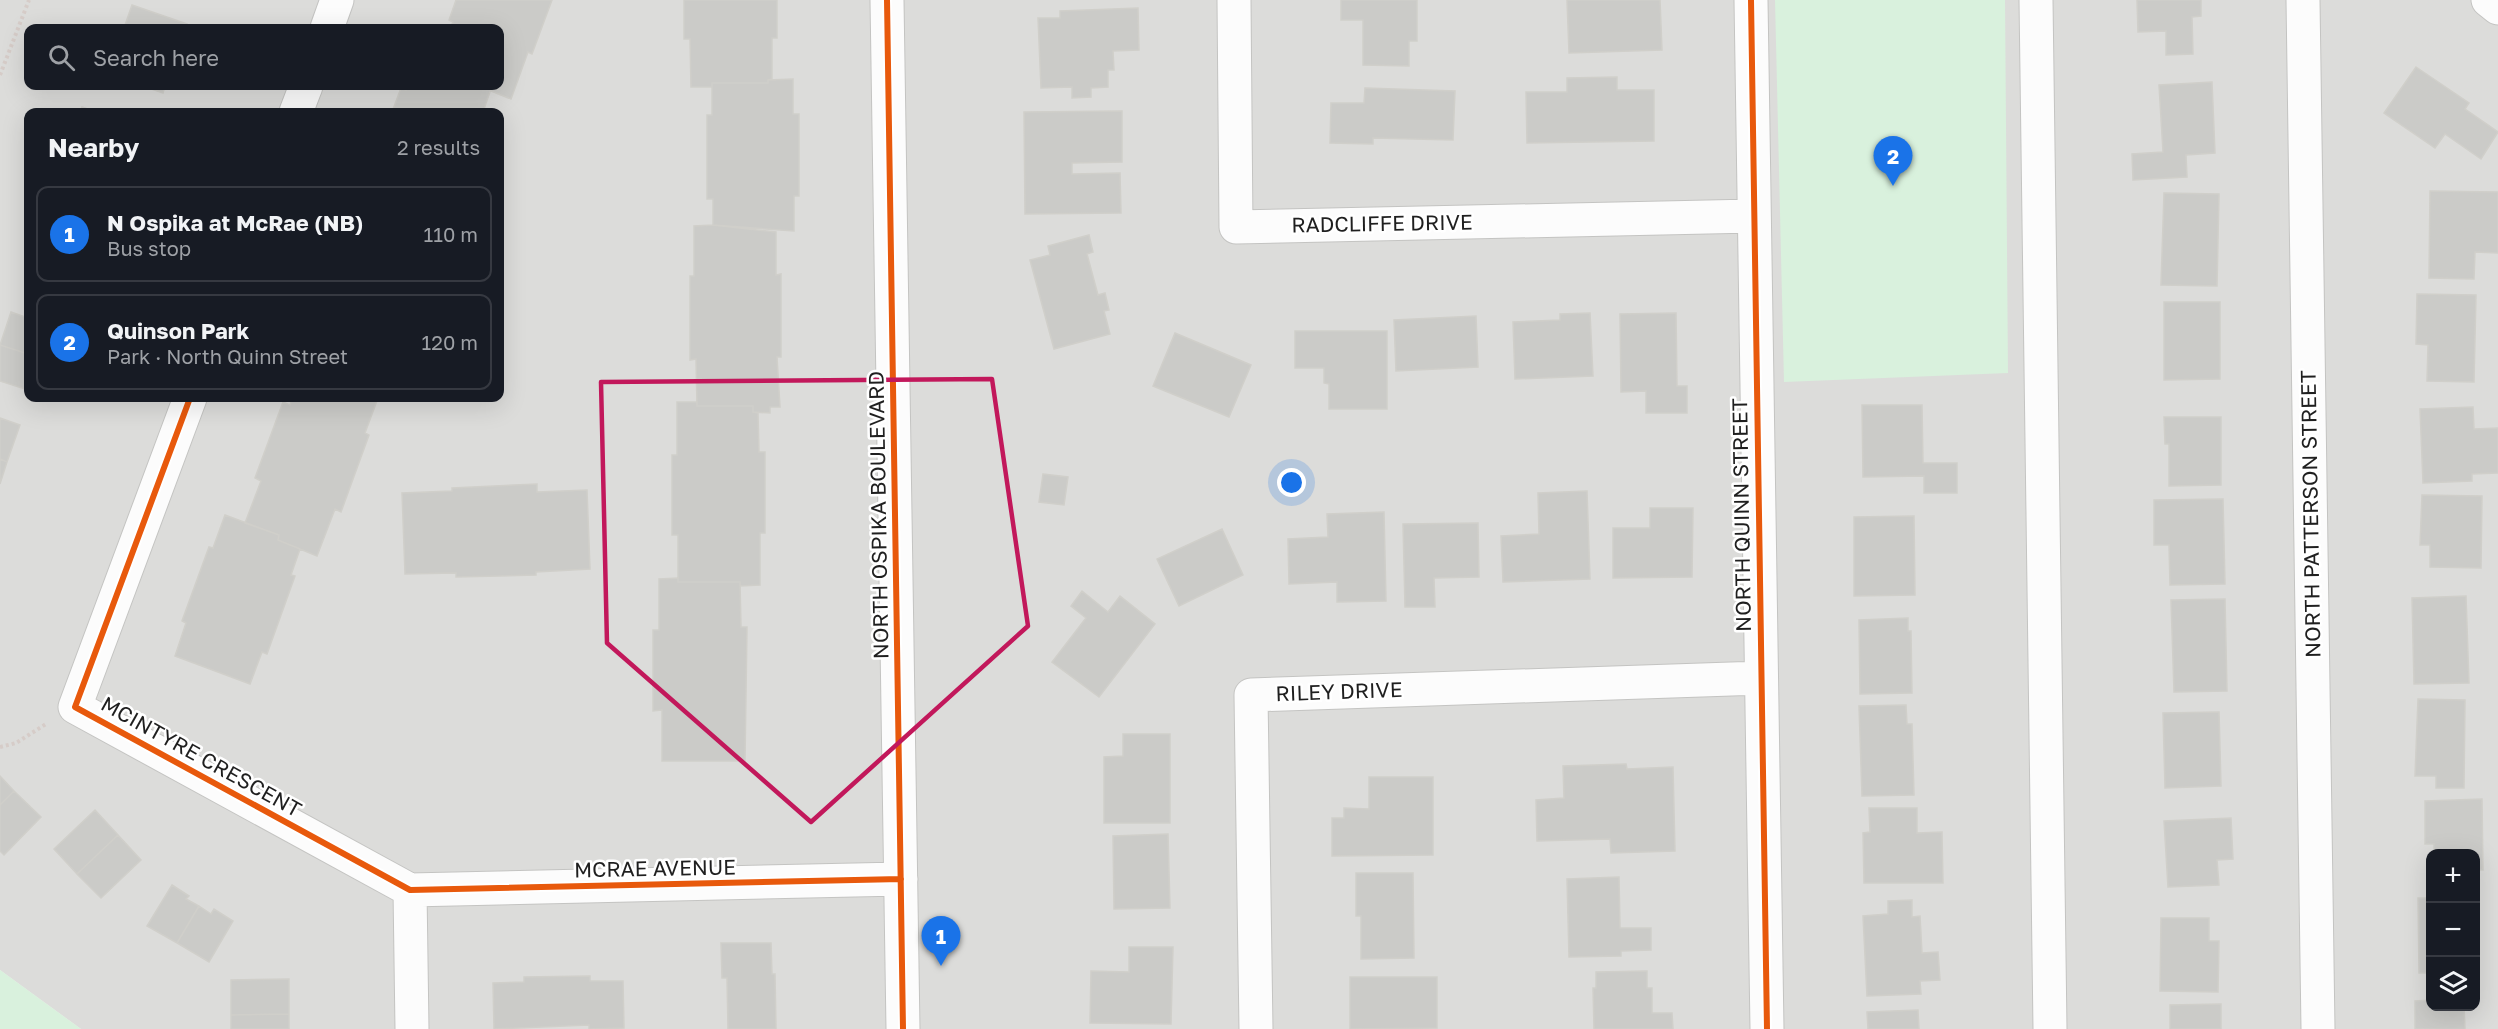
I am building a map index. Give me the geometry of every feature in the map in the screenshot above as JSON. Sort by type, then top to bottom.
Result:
[{"type":"street","points":[[329,24],[338,0]]},
{"type":"street","name":"NORTH OSPIKA BOULEVARD","points":[[887,0],[903,1029]]},
{"type":"street","name":"RADCLIFFE DRIVE","points":[[1234,0],[1236,227],[1754,216]]},
{"type":"street","name":"NORTH QUINN STREET","points":[[1751,0],[1767,1029]]},
{"type":"street","points":[[2036,0],[2050,1029]]},
{"type":"street","name":"NORTH PATTERSON STREET","points":[[2303,0],[2318,1029]]},
{"type":"street","points":[[2488,0],[2498,8]]},
{"type":"street","points":[[298,108],[304,90]]},
{"type":"street","name":"MCINTYRE CRESCENT","points":[[189,402],[75,707],[410,890]]},
{"type":"street","name":"RILEY DRIVE","points":[[1256,1029],[1251,695],[1761,678]]},
{"type":"street","name":"MCRAE AVENUE","points":[[410,890],[901,879]]},
{"type":"street","points":[[410,890],[412,1029]]},
{"type":"path","points":[[0,75],[28,0]]},
{"type":"path","points":[[0,747],[16,743],[75,707]]},
{"type":"highlighted area","points":[[992,379],[1028,626],[811,822],[607,643],[601,382]]},
{"type":"shaded area","points":[[0,0],[2498,0],[2498,1029],[81,1029],[0,970]]},
{"type":"green space","points":[[1775,0],[2005,0],[2008,373],[1784,382]]},
{"type":"green space","points":[[0,970],[81,1029],[0,1029]]},
{"type":"building","points":[[456,0],[552,0],[532,54],[528,52],[511,99],[491,91],[504,90],[504,24],[452,24],[453,22],[449,20]]},
{"type":"building","points":[[684,0],[777,0],[777,38],[772,38],[772,79],[768,80],[768,83],[712,83],[712,87],[691,87],[690,39],[684,39]]},
{"type":"building","points":[[1341,0],[1417,0],[1417,41],[1409,41],[1409,66],[1363,65],[1363,20],[1341,20]]},
{"type":"building","points":[[1567,0],[1660,0],[1662,50],[1569,53]]},
{"type":"building","points":[[2137,0],[2201,0],[2201,16],[2192,17],[2193,54],[2166,55],[2166,31],[2138,32]]},
{"type":"building","points":[[132,5],[187,24],[125,24]]},
{"type":"building","points":[[1138,8],[1139,50],[1113,51],[1114,70],[1108,70],[1108,87],[1091,88],[1091,97],[1072,98],[1072,87],[1041,88],[1038,18],[1060,18],[1060,11]]},
{"type":"building","points":[[2416,67],[2469,103],[2465,109],[2498,132],[2481,159],[2445,134],[2435,148],[2384,113]]},
{"type":"building","points":[[1617,77],[1617,90],[1654,90],[1654,141],[1527,143],[1526,92],[1567,92],[1567,78]]},
{"type":"building","points":[[793,79],[793,114],[799,114],[799,196],[794,196],[794,231],[713,225],[713,199],[707,199],[707,115],[712,115],[712,83],[768,83],[768,80]]},
{"type":"building","points":[[2212,82],[2215,153],[2186,155],[2187,177],[2133,180],[2132,154],[2163,152],[2159,85]]},
{"type":"building","points":[[1365,88],[1455,91],[1453,140],[1373,138],[1373,144],[1330,143],[1331,103],[1364,103]]},
{"type":"building","points":[[400,90],[491,90],[484,108],[394,108]]},
{"type":"building","points":[[1122,111],[1122,162],[1072,163],[1072,174],[1120,173],[1121,213],[1025,214],[1024,112]]},
{"type":"building","points":[[2430,191],[2498,192],[2498,253],[2475,252],[2474,279],[2429,278]]},
{"type":"building","points":[[2164,193],[2219,194],[2217,286],[2161,285]]},
{"type":"building","points":[[713,225],[776,232],[776,275],[781,274],[781,357],[777,357],[780,407],[770,407],[770,413],[753,412],[753,406],[697,406],[696,359],[690,360],[690,276],[694,276],[694,226]]},
{"type":"building","points":[[1089,235],[1093,252],[1087,254],[1098,295],[1105,293],[1109,310],[1104,311],[1110,334],[1054,349],[1030,260],[1050,255],[1048,246]]},
{"type":"building","points":[[2417,294],[2476,295],[2474,382],[2427,381],[2428,345],[2416,344]]},
{"type":"building","points":[[2164,302],[2220,302],[2220,379],[2164,380]]},
{"type":"building","points":[[11,312],[24,317],[24,353],[0,345]]},
{"type":"building","points":[[1590,313],[1593,376],[1515,379],[1513,322],[1560,320],[1560,314]]},
{"type":"building","points":[[1676,313],[1677,386],[1687,386],[1687,413],[1646,413],[1646,391],[1621,392],[1620,314]]},
{"type":"building","points":[[1476,316],[1478,367],[1396,371],[1394,320]]},
{"type":"building","points":[[1295,331],[1387,331],[1387,409],[1329,409],[1329,384],[1324,383],[1324,368],[1295,368]]},
{"type":"building","points":[[1175,333],[1251,365],[1229,417],[1153,386]]},
{"type":"building","points":[[0,345],[24,353],[24,389],[0,381]]},
{"type":"building","points":[[283,402],[290,405],[291,402],[377,402],[365,433],[369,435],[341,512],[335,509],[317,556],[278,540],[279,535],[245,523],[261,481],[255,478]]},
{"type":"building","points":[[677,402],[697,402],[697,406],[753,406],[753,412],[758,413],[759,452],[765,452],[765,533],[760,533],[760,585],[740,586],[740,582],[678,582],[678,535],[672,535],[672,455],[677,455]]},
{"type":"building","points":[[1862,405],[1922,405],[1923,463],[1957,463],[1957,493],[1924,493],[1924,476],[1863,477]]},
{"type":"building","points":[[2473,407],[2474,429],[2498,428],[2498,473],[2472,474],[2472,481],[2423,483],[2420,409]]},
{"type":"building","points":[[2164,417],[2221,417],[2221,485],[2169,486],[2169,444],[2165,444]]},
{"type":"building","points":[[0,418],[20,425],[7,462],[0,459]]},
{"type":"building","points":[[0,459],[7,462],[0,484]]},
{"type":"building","points":[[1043,474],[1068,477],[1064,505],[1039,502]]},
{"type":"building","points":[[537,484],[537,492],[587,490],[590,569],[536,572],[536,575],[456,577],[456,573],[405,574],[402,493]]},
{"type":"building","points":[[1587,491],[1590,579],[1503,582],[1501,536],[1539,534],[1538,493]]},
{"type":"building","points":[[2422,495],[2482,496],[2481,568],[2430,567],[2430,545],[2420,545]]},
{"type":"building","points":[[2223,499],[2225,584],[2170,585],[2169,545],[2154,545],[2154,500]]},
{"type":"building","points":[[1650,508],[1693,508],[1692,577],[1613,578],[1613,528],[1650,528]]},
{"type":"building","points":[[1384,512],[1386,601],[1337,602],[1337,582],[1289,584],[1288,539],[1328,537],[1327,514]]},
{"type":"building","points":[[225,515],[279,535],[278,540],[300,549],[291,575],[295,576],[267,654],[262,652],[250,684],[175,656],[186,623],[182,621],[209,547],[213,548]]},
{"type":"building","points":[[1914,516],[1915,595],[1854,596],[1854,517]]},
{"type":"building","points":[[1478,523],[1479,577],[1434,578],[1435,607],[1405,607],[1403,524]]},
{"type":"building","points":[[1222,529],[1243,575],[1179,606],[1157,559]]},
{"type":"building","points":[[678,578],[678,582],[740,582],[741,627],[747,627],[745,761],[662,761],[662,710],[653,711],[653,630],[659,630],[659,579]]},
{"type":"building","points":[[1082,591],[1108,612],[1120,596],[1155,624],[1099,697],[1052,662],[1086,618],[1071,606]]},
{"type":"building","points":[[2466,596],[2469,683],[2414,684],[2412,598]]},
{"type":"building","points":[[2225,599],[2227,691],[2174,692],[2171,600]]},
{"type":"building","points":[[1908,618],[1908,631],[1911,631],[1912,693],[1860,694],[1859,620]]},
{"type":"building","points":[[2418,699],[2465,700],[2464,788],[2436,788],[2436,776],[2415,776]]},
{"type":"building","points":[[1906,705],[1907,724],[1912,724],[1914,795],[1862,796],[1859,706]]},
{"type":"building","points":[[2219,712],[2221,786],[2165,788],[2163,713]]},
{"type":"building","points":[[1123,734],[1170,734],[1170,823],[1104,823],[1104,757],[1123,756]]},
{"type":"building","points":[[1626,764],[1627,769],[1673,767],[1675,851],[1611,853],[1610,839],[1537,841],[1536,800],[1564,798],[1563,766]]},
{"type":"building","points":[[0,776],[14,791],[0,805]]},
{"type":"building","points":[[1369,777],[1433,777],[1433,855],[1332,856],[1332,818],[1344,818],[1344,808],[1369,809]]},
{"type":"building","points":[[14,791],[41,817],[4,855],[0,851],[0,805]]},
{"type":"building","points":[[2482,799],[2483,870],[2480,870],[2480,849],[2434,849],[2434,844],[2425,844],[2425,801]]},
{"type":"building","points":[[1869,808],[1917,808],[1917,833],[1942,832],[1943,883],[1864,883],[1863,833],[1870,832]]},
{"type":"building","points":[[95,810],[118,835],[77,874],[54,849]]},
{"type":"building","points":[[2231,818],[2233,859],[2217,860],[2219,885],[2168,887],[2164,821]]},
{"type":"building","points":[[1168,834],[1170,908],[1114,909],[1113,836]]},
{"type":"building","points":[[118,835],[141,860],[101,898],[77,874]]},
{"type":"building","points":[[1356,873],[1413,873],[1414,958],[1361,959],[1361,916],[1356,916]]},
{"type":"building","points":[[1619,877],[1620,928],[1651,928],[1651,950],[1621,951],[1621,956],[1569,957],[1567,879]]},
{"type":"building","points":[[172,885],[189,896],[186,899],[199,906],[177,943],[147,926]]},
{"type":"building","points":[[2418,898],[2426,898],[2426,973],[2419,973]]},
{"type":"building","points":[[1912,900],[1912,917],[1920,916],[1922,953],[1938,952],[1940,980],[1920,981],[1921,994],[1867,996],[1863,916],[1888,914],[1888,901]]},
{"type":"building","points":[[199,906],[211,914],[214,909],[233,921],[209,962],[177,943]]},
{"type":"building","points":[[2161,918],[2209,918],[2209,941],[2219,941],[2218,992],[2160,991]]},
{"type":"building","points":[[721,943],[771,943],[772,974],[775,974],[776,1029],[728,1029],[727,978],[722,978]]},
{"type":"building","points":[[1129,947],[1173,947],[1171,1024],[1090,1023],[1091,971],[1129,972]]},
{"type":"building","points":[[1647,971],[1647,988],[1652,988],[1652,1013],[1672,1013],[1673,1029],[1594,1029],[1593,988],[1596,988],[1596,972]]},
{"type":"building","points":[[590,976],[590,981],[623,981],[624,1028],[589,1029],[589,1025],[494,1029],[493,983],[524,982],[524,977]]},
{"type":"building","points":[[1350,977],[1437,977],[1437,1028],[1350,1029]]},
{"type":"building","points":[[289,979],[289,1014],[231,1015],[231,980]]},
{"type":"building","points":[[2426,1000],[2426,1011],[2464,1011],[2465,1029],[2415,1029],[2415,1001]]},
{"type":"building","points":[[2221,1004],[2221,1029],[2170,1029],[2170,1005]]},
{"type":"building","points":[[1918,1010],[1919,1029],[1868,1029],[1867,1012]]},
{"type":"building","points":[[289,1014],[289,1029],[231,1029],[231,1015]]},
{"type":"cycle path","points":[[887,0],[903,1029]]},
{"type":"cycle path","points":[[1751,0],[1767,1029]]},
{"type":"cycle path","points":[[189,402],[75,707],[410,890],[901,879]]},
{"type":"place","name":"Quinson Park","points":[[1893,186]]},
{"type":"place","name":"N Ospika at McRae (NB)","points":[[941,966]]}]
